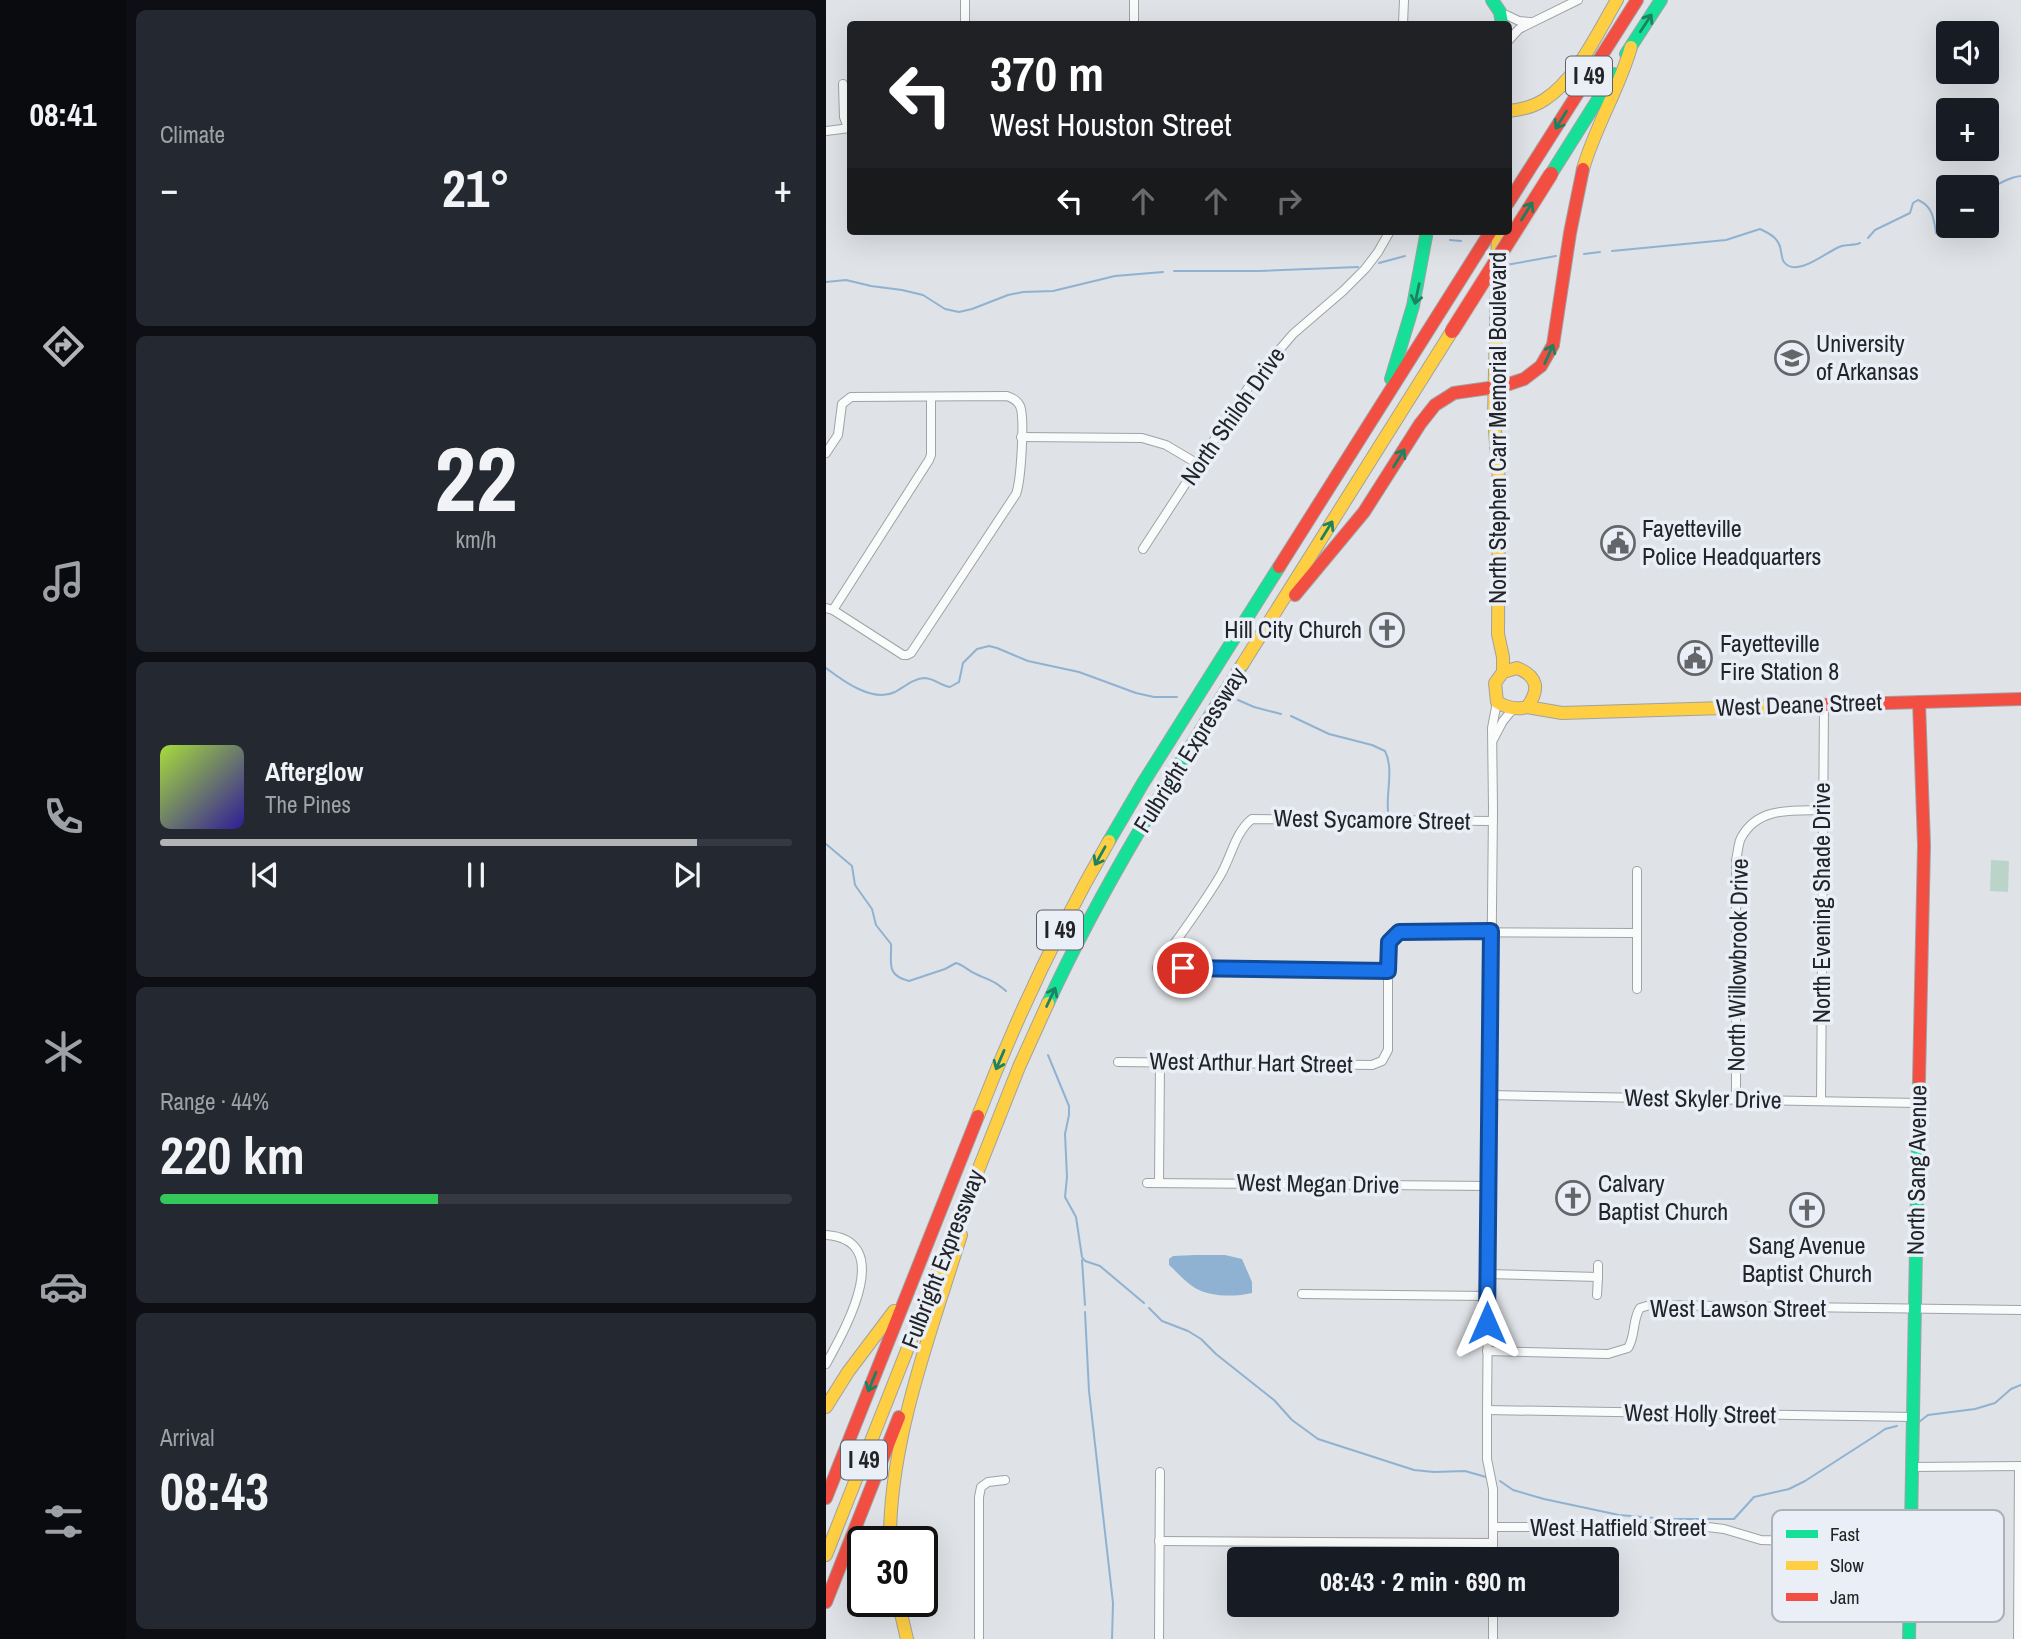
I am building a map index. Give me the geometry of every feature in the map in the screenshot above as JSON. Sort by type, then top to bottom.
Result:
[{"type":"main road","points":[[1512,110],[1536,105],[1562,85],[1617,0]]},
{"type":"main road","name":"I 49","points":[[1512,197],[1637,0]]},
{"type":"main road","name":"Fulbright Expressway","points":[[826,1555],[1019,1067],[1102,895],[1152,808],[1661,0]]},
{"type":"main road","points":[[1265,629],[1347,534],[1431,409],[1453,393],[1494,388],[1530,377],[1541,369],[1550,355],[1584,166],[1604,113],[1626,67],[1631,47]]},
{"type":"main road","points":[[1380,409],[1410,325],[1426,235]]},
{"type":"main road","name":"Fulbright Expressway","points":[[826,1498],[1004,1049],[1031,989],[1088,878],[1143,783],[1488,235]]},
{"type":"main road","name":"North Stephen Carr Memorial Boulevard","points":[[1498,235],[1494,418],[1499,481],[1499,626],[1510,670]]},
{"type":"main road","points":[[1510,670],[1528,672],[1536,689],[1535,696],[1520,708],[1504,707],[1497,702],[1495,684],[1510,670]]},
{"type":"main road","name":"West Deane Street","points":[[1536,689],[1546,701],[1577,712]]},
{"type":"main road","name":"West Deane Street","points":[[1520,708],[1562,713],[2021,699]]},
{"type":"main road","name":"North Sang Avenue","points":[[1911,1510],[1924,819],[1919,702]]},
{"type":"main road","points":[[890,1526],[901,1441],[919,1370],[995,1127]]},
{"type":"main road","points":[[826,1407],[848,1372],[906,1296]]},
{"type":"main road","points":[[826,1602],[919,1370]]},
{"type":"main road","points":[[902,1617],[908,1639]]},
{"type":"street","points":[[965,0],[965,21]]},
{"type":"street","points":[[1134,0],[1134,21]]},
{"type":"street","points":[[1404,0],[1404,21]]},
{"type":"street","points":[[1512,37],[1518,30],[1578,0]]},
{"type":"street","points":[[1498,12],[1519,21],[1533,22]]},
{"type":"street","points":[[844,84],[844,117],[847,124]]},
{"type":"street","points":[[826,131],[847,128]]},
{"type":"street","name":"North Shiloh Drive","points":[[1143,549],[1265,365],[1305,323],[1365,269],[1388,235]]},
{"type":"street","points":[[826,453],[838,435],[840,410],[846,399],[857,396],[1007,396],[1013,398],[1021,407],[1020,480],[1016,494],[911,653],[907,655],[829,609],[929,460],[931,397]]},
{"type":"street","points":[[1021,437],[1143,438],[1166,445],[1198,464]]},
{"type":"street","points":[[1159,1541],[1493,1544],[1493,1489],[1488,1459],[1486,1410],[1492,729],[1497,702]]},
{"type":"street","name":"North Evening Shade Drive","points":[[1821,1101],[1824,705]]},
{"type":"street","points":[[1493,740],[1503,721],[1520,708]]},
{"type":"street","name":"North Willowbrook Drive","points":[[1736,1100],[1736,860],[1741,838],[1755,821],[1777,811],[1823,810]]},
{"type":"street","name":"West Sycamore Street","points":[[1388,971],[1157,968],[1214,887],[1242,830],[1252,819],[1493,821]]},
{"type":"street","points":[[1637,871],[1637,989]]},
{"type":"street","points":[[1388,971],[1388,948],[1393,936],[1399,932],[1637,933]]},
{"type":"street","name":"West Arthur Hart Street","points":[[1118,1062],[1372,1065],[1382,1060],[1388,1050],[1388,971]]},
{"type":"street","points":[[1159,1183],[1160,1062]]},
{"type":"street","name":"West Skyler Drive","points":[[1489,1095],[1918,1103]]},
{"type":"street","name":"West Megan Drive","points":[[1147,1183],[1488,1186]]},
{"type":"street","points":[[826,1235],[849,1240],[855,1245],[860,1258],[861,1283],[848,1323],[826,1364]]},
{"type":"street","points":[[1597,1295],[1598,1265]]},
{"type":"street","points":[[1488,1274],[1598,1277]]},
{"type":"street","points":[[1302,1294],[1487,1296]]},
{"type":"street","name":"West Lawson Street","points":[[1487,1350],[1619,1352],[1628,1348],[1633,1340],[1634,1316],[1640,1308],[1650,1305],[2021,1310]]},
{"type":"street","name":"West Holly Street","points":[[1486,1410],[1913,1417]]},
{"type":"street","points":[[1912,1467],[2020,1466],[2018,1639]]},
{"type":"street","points":[[1159,1639],[1160,1472]]},
{"type":"street","points":[[979,1639],[979,1497],[981,1488],[988,1482],[1005,1480]]},
{"type":"street","name":"West Hatfield Street","points":[[1493,1527],[1707,1527],[1772,1540]]},
{"type":"street","points":[[1493,1617],[1493,1639]]},
{"type":"green space","points":[[1991,860],[2009,861],[2008,892],[1990,891]]},
{"type":"water","points":[[1225,1255],[1242,1259],[1252,1282],[1252,1293],[1223,1295],[1201,1291],[1169,1265],[1169,1259],[1173,1256]]},
{"type":"waterway","points":[[1999,184],[2021,176]]},
{"type":"waterway","points":[[1868,238],[1875,230],[1910,213],[1913,203],[1918,200],[1930,210],[1936,233]]},
{"type":"waterway","points":[[1612,251],[1726,240],[1760,229],[1777,240],[1784,262],[1796,267],[1811,263],[1839,247],[1860,243]]},
{"type":"waterway","points":[[1450,240],[1461,241]]},
{"type":"waterway","points":[[1584,254],[1600,252]]},
{"type":"waterway","points":[[1379,263],[1405,256]]},
{"type":"waterway","points":[[1506,265],[1556,256]]},
{"type":"waterway","points":[[1174,271],[1358,267]]},
{"type":"waterway","points":[[826,282],[846,280],[902,290],[923,295],[945,309],[959,312],[1023,292],[1053,291],[1115,276],[1163,272]]},
{"type":"waterway","points":[[826,668],[859,689],[877,695],[895,692],[921,678],[950,687],[959,682],[963,663],[977,649],[989,646],[1028,661],[1079,672],[1136,693],[1154,697],[1177,697]]},
{"type":"waterway","points":[[1238,700],[1281,714]]},
{"type":"waterway","points":[[1291,716],[1329,734],[1385,751],[1389,773],[1388,811]]},
{"type":"waterway","points":[[826,844],[852,866],[855,885],[872,909],[876,925],[891,944],[891,967],[896,975],[909,981],[956,963],[1006,991]]},
{"type":"waterway","points":[[1048,1055],[1069,1106],[1065,1134],[1065,1197],[1076,1217],[1082,1257],[1085,1261],[1100,1266],[1144,1303]]},
{"type":"waterway","points":[[1082,1260],[1085,1305]]},
{"type":"waterway","points":[[1149,1308],[1162,1321],[1201,1339],[1274,1400],[1292,1420],[1318,1439],[1414,1470],[1465,1471],[1486,1477]]},
{"type":"waterway","points":[[1085,1312],[1089,1391],[1113,1603],[1112,1639]]},
{"type":"waterway","points":[[1919,1422],[1928,1415],[1975,1409],[1995,1403],[2011,1389],[2021,1385]]},
{"type":"waterway","points":[[1500,1481],[1513,1490],[1544,1499],[1619,1515],[1666,1519],[1734,1519],[1754,1497],[1789,1489],[1885,1429],[1897,1426]]},
{"type":"traffic: fast","points":[[1492,0],[1500,12],[1502,21]]},
{"type":"traffic: fast","points":[[1626,54],[1661,0]]},
{"type":"traffic: fast","points":[[1551,174],[1614,74]]},
{"type":"traffic: fast","points":[[1391,379],[1413,306],[1426,235]]},
{"type":"traffic: fast","points":[[1109,841],[1279,567]]},
{"type":"traffic: fast","points":[[1048,1003],[1115,873],[1242,665]]},
{"type":"traffic: fast","points":[[1911,1510],[1919,1080]]},
{"type":"traffic: fast","points":[[1909,1622],[1909,1639]]},
{"type":"traffic: slow","points":[[1512,110],[1540,102],[1556,91],[1576,68],[1617,0]]},
{"type":"traffic: slow","points":[[1583,169],[1631,47]]},
{"type":"traffic: slow","points":[[1498,235],[1494,418],[1499,481],[1498,634],[1503,672]]},
{"type":"traffic: slow","points":[[1242,665],[1452,331]]},
{"type":"traffic: slow","points":[[1517,668],[1529,675],[1535,684],[1534,695],[1527,707],[1508,707],[1497,702],[1495,683],[1503,672],[1517,668]]},
{"type":"traffic: slow","points":[[1527,707],[1562,713],[1821,705]]},
{"type":"traffic: slow","points":[[978,1116],[1038,976],[1109,841]]},
{"type":"traffic: slow","points":[[826,1555],[1019,1067],[1048,1003]]},
{"type":"traffic: slow","points":[[891,1526],[896,1465],[904,1426],[925,1348],[961,1235]]},
{"type":"traffic: slow","points":[[826,1407],[848,1372],[894,1311]]},
{"type":"traffic: slow","points":[[902,1617],[907,1639]]},
{"type":"traffic: jam","points":[[1512,197],[1637,0]]},
{"type":"traffic: jam","points":[[1295,595],[1364,512],[1435,405],[1454,393],[1503,386],[1524,379],[1541,366],[1553,345],[1583,169]]},
{"type":"traffic: jam","points":[[1452,331],[1551,174]]},
{"type":"traffic: jam","points":[[1279,567],[1488,235]]},
{"type":"traffic: jam","points":[[1821,705],[2021,699]]},
{"type":"traffic: jam","points":[[1919,702],[1924,845],[1919,1080]]},
{"type":"traffic: jam","points":[[826,1498],[978,1116]]},
{"type":"traffic: jam","points":[[826,1602],[899,1417]]},
{"type":"place","name":"University of Arkansas","points":[[1792,358]]},
{"type":"place","name":"Fayetteville Police Headquarters","points":[[1618,543]]},
{"type":"place","name":"Hill City Church","points":[[1387,630]]},
{"type":"place","name":"Fayetteville Fire Station 8","points":[[1695,658]]},
{"type":"place","name":"Calvary Baptist Church","points":[[1573,1198]]},
{"type":"place","name":"Sang Avenue Baptist Church","points":[[1807,1210]]},
{"type":"route","points":[[1183,968],[1388,971],[1389,942],[1399,932],[1491,931],[1487,1323]]}]
